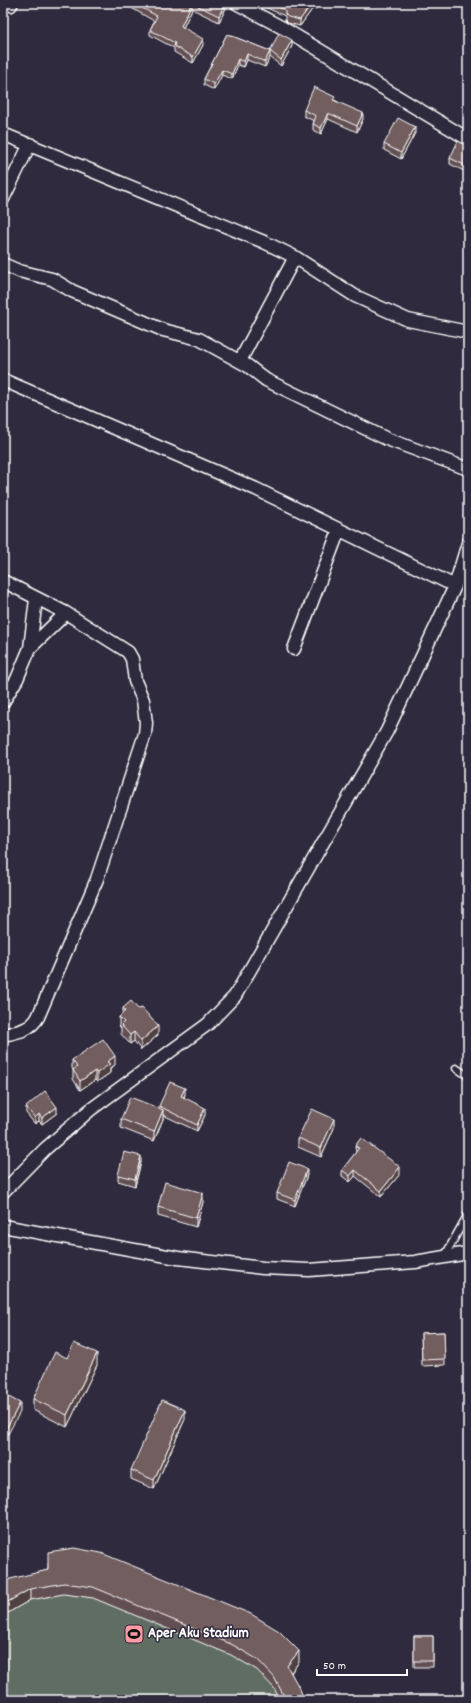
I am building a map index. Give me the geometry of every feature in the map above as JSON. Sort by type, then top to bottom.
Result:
[{"type":"street","points":[[236,3],[288,31],[468,139]]},
{"type":"street","points":[[3,134],[264,242],[295,257],[355,296],[408,320],[468,332]]},
{"type":"street","points":[[3,199],[30,144]]},
{"type":"street","points":[[240,361],[295,257]]},
{"type":"street","points":[[3,264],[19,271],[52,279],[72,291],[163,330],[199,339],[240,361],[266,380],[387,439],[468,469]]},
{"type":"street","points":[[3,380],[256,489],[455,586]]},
{"type":"street","points":[[294,649],[339,530]]},
{"type":"street","points":[[3,1192],[45,1149],[90,1110],[208,1024],[235,996],[387,731],[455,586],[468,543]]},
{"type":"street","points":[[3,581],[66,613],[128,652],[132,659],[135,681],[143,700],[146,723],[146,734],[97,879],[38,1017],[32,1025],[3,1035]]},
{"type":"street","points":[[3,702],[14,686],[30,648],[36,599]]},
{"type":"street","points":[[30,648],[66,613]]},
{"type":"street","points":[[3,1226],[178,1258],[263,1268],[309,1270],[416,1262],[468,1253]]},
{"type":"lane","points":[[456,1068],[468,1076]]},
{"type":"lane","points":[[444,1257],[468,1214]]},
{"type":"green space","name":"Aper Aku Stadium","points":[[48,1563],[279,1642],[299,1662],[287,1677],[300,1700],[3,1700],[3,1595],[47,1581]]},
{"type":"building","points":[[133,3],[192,3],[181,26],[203,39],[193,57],[174,46],[175,43],[150,30],[157,16]]},
{"type":"building","points":[[192,3],[225,3],[219,16]]},
{"type":"building","points":[[269,3],[312,3],[300,20],[288,17],[285,14],[285,10]]},
{"type":"building","points":[[279,33],[292,40],[281,60],[270,51]]},
{"type":"building","points":[[227,34],[270,51],[265,62],[247,54],[244,62],[238,59],[232,74],[222,70],[214,84],[204,79]]},
{"type":"building","points":[[314,87],[335,97],[333,100],[363,113],[357,126],[328,113],[321,128],[313,124],[316,116],[304,110]]},
{"type":"building","points":[[398,118],[415,127],[401,153],[384,144]]},
{"type":"building","points":[[458,141],[468,146],[468,167],[450,158]]},
{"type":"building","points":[[131,1001],[138,1009],[142,1008],[158,1026],[141,1041],[134,1032],[130,1035],[121,1025],[124,1022],[119,1017],[125,1011],[123,1008]]},
{"type":"building","points":[[103,1039],[115,1056],[107,1062],[110,1064],[97,1073],[95,1071],[80,1081],[73,1070],[77,1067],[72,1060]]},
{"type":"building","points":[[170,1082],[185,1088],[181,1096],[205,1108],[197,1125],[159,1106]]},
{"type":"building","points":[[45,1091],[57,1107],[42,1118],[39,1114],[35,1118],[26,1107]]},
{"type":"building","points":[[130,1097],[163,1110],[154,1132],[121,1119]]},
{"type":"building","points":[[312,1109],[334,1119],[321,1148],[298,1138]]},
{"type":"building","points":[[361,1138],[400,1167],[381,1191],[355,1170],[350,1176],[342,1170],[359,1148],[355,1146]]},
{"type":"building","points":[[124,1152],[141,1156],[135,1179],[118,1175]]},
{"type":"building","points":[[289,1162],[307,1169],[295,1200],[277,1193]]},
{"type":"building","points":[[165,1182],[203,1193],[196,1218],[158,1207]]},
{"type":"building","points":[[444,1332],[445,1359],[422,1360],[421,1333]]},
{"type":"building","points":[[74,1343],[97,1353],[67,1415],[33,1399],[55,1352],[67,1358]]},
{"type":"building","points":[[3,1394],[20,1403],[3,1435]]},
{"type":"building","points":[[162,1400],[185,1410],[154,1480],[131,1470]]},
{"type":"building","points":[[74,1548],[101,1553],[251,1614],[279,1631],[299,1651],[287,1666],[300,1689],[304,1700],[286,1700],[274,1677],[257,1659],[231,1644],[93,1587],[64,1583],[30,1589],[3,1606],[3,1583],[10,1579],[48,1570],[48,1552]]},
{"type":"building","points":[[414,1636],[433,1636],[433,1661],[414,1661]]},
{"type":"building","points":[[460,1697],[468,1700],[459,1700]]},
{"type":"place","name":"Aper Aku Stadium","points":[[134,1634]]}]
